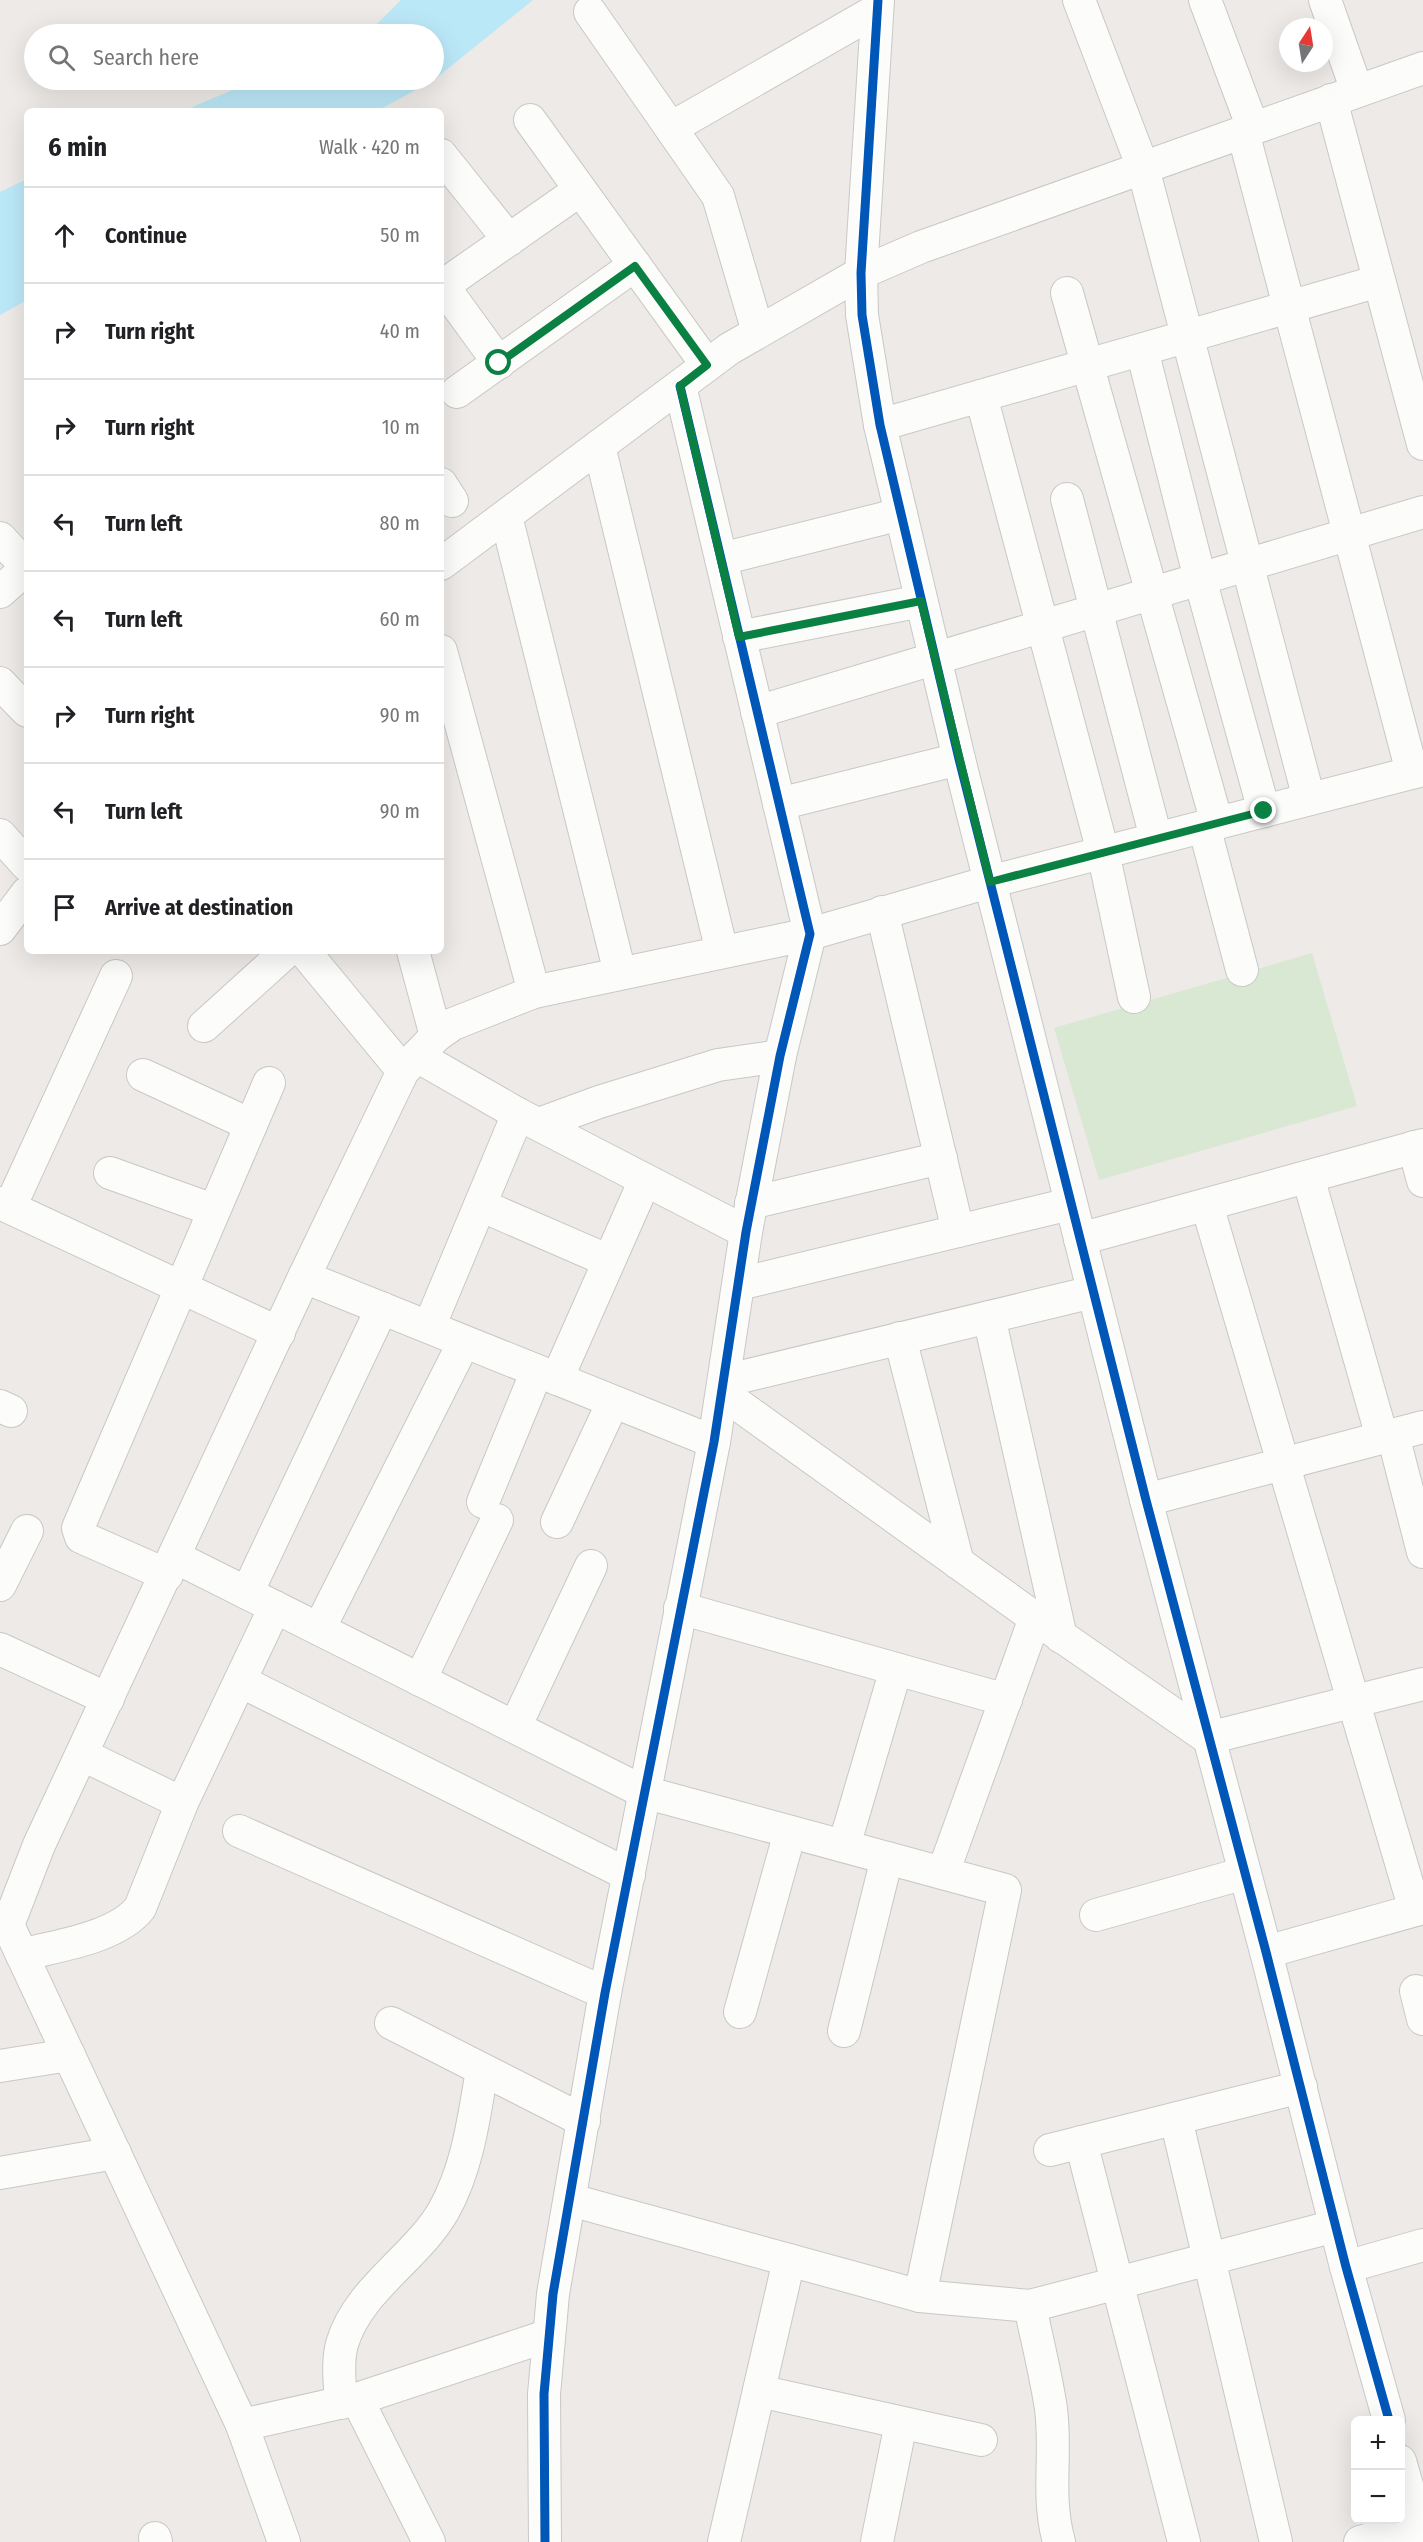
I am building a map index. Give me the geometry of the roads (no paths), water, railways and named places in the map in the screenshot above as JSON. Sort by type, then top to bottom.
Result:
[{"type":"street","points":[[1079,0],[1143,168],[1310,799]]},
{"type":"street","points":[[281,2539],[242,2425],[22,1955],[4,1928],[39,1845],[83,1755],[304,1276],[419,1054],[453,1024],[534,992],[810,934],[990,882],[1418,771],[1349,534],[1290,307],[1248,130],[1204,0]]},
{"type":"street","points":[[1326,0],[1379,281],[1423,444]]},
{"type":"street","points":[[671,128],[877,5]]},
{"type":"street","points":[[877,5],[861,273],[862,315],[880,425],[959,759],[1070,1204],[1208,1738],[1266,1952],[1335,2226],[1388,2416]]},
{"type":"street","points":[[590,12],[718,196],[758,332]]},
{"type":"street","points":[[444,562],[707,365],[758,332],[861,273],[921,247],[1423,68]]},
{"type":"street","points":[[530,120],[707,365]]},
{"type":"street","points":[[444,159],[508,240]]},
{"type":"street","points":[[444,285],[580,189]]},
{"type":"street","points":[[457,392],[635,266]]},
{"type":"street","points":[[880,425],[1379,281]]},
{"type":"street","points":[[444,289],[499,363]]},
{"type":"street","points":[[1067,293],[1152,594],[1211,824],[1242,970]]},
{"type":"street","points":[[1142,350],[1200,579],[1264,811]]},
{"type":"street","points":[[545,2542],[544,2394],[547,2336],[605,1993],[714,1442],[749,1217],[780,1056],[810,934],[680,386]]},
{"type":"street","points":[[981,396],[1103,852],[1134,997]]},
{"type":"street","points":[[599,446],[722,952]]},
{"type":"street","points":[[1066,500],[1156,838]]},
{"type":"street","points":[[757,712],[1423,512]]},
{"type":"street","points":[[721,559],[901,514]]},
{"type":"street","points":[[506,516],[620,973]]},
{"type":"street","points":[[0,538],[24,565]]},
{"type":"street","points":[[0,592],[24,571]]},
{"type":"street","points":[[739,637],[921,601]]},
{"type":"street","points":[[444,662],[534,992]]},
{"type":"street","points":[[0,684],[24,708]]},
{"type":"street","points":[[779,804],[959,759]]},
{"type":"street","points":[[0,835],[24,861]]},
{"type":"street","points":[[0,929],[24,897]]},
{"type":"street","points":[[882,912],[958,1231]]},
{"type":"street","points":[[204,1026],[284,954]]},
{"type":"street","points":[[307,954],[419,1054],[528,1119],[645,1180],[749,1217],[941,1158]]},
{"type":"street","points":[[413,954],[419,1054]]},
{"type":"street","points":[[116,976],[5,1205],[279,1333]]},
{"type":"street","points":[[429,1327],[480,1204],[528,1119],[599,1102],[718,1065],[780,1056]]},
{"type":"street","points":[[143,1075],[250,1125]]},
{"type":"street","points":[[269,1083],[78,1527],[81,1537],[94,1545],[171,1566],[247,1593],[645,1792],[1005,1890],[920,2296]]},
{"type":"street","points":[[1080,1239],[1419,1146],[1423,1181]]},
{"type":"street","points":[[110,1173],[213,1210]]},
{"type":"street","points":[[1308,1177],[1423,1552]]},
{"type":"street","points":[[420,1680],[547,1375],[609,1261],[645,1180]]},
{"type":"street","points":[[480,1204],[609,1261]]},
{"type":"street","points":[[739,1284],[1070,1204]]},
{"type":"street","points":[[1207,1204],[1354,1701],[1419,1909],[1266,1952]]},
{"type":"street","points":[[304,1276],[714,1442]]},
{"type":"street","points":[[723,1387],[900,1338],[1093,1292]]},
{"type":"street","points":[[247,1593],[382,1308]]},
{"type":"street","points":[[989,1317],[1061,1637]]},
{"type":"street","points":[[900,1338],[958,1563]]},
{"type":"street","points":[[319,1629],[464,1342]]},
{"type":"street","points":[[723,1387],[958,1563],[1208,1738],[1423,1684]]},
{"type":"street","points":[[557,1522],[613,1402]]},
{"type":"street","points":[[1146,1500],[1423,1427]]},
{"type":"street","points":[[0,1585],[27,1531]]},
{"type":"street","points":[[515,1727],[591,1566]]},
{"type":"street","points":[[22,1955],[116,1928],[130,1920],[140,1908],[182,1803],[275,1607]]},
{"type":"street","points":[[680,1608],[1006,1700]]},
{"type":"street","points":[[943,1873],[1035,1618]]},
{"type":"street","points":[[0,1649],[108,1700]]},
{"type":"street","points":[[844,1846],[896,1669]]},
{"type":"street","points":[[240,1681],[629,1875]]},
{"type":"street","points":[[83,1755],[182,1803]]},
{"type":"street","points":[[239,1831],[605,1993]]},
{"type":"street","points":[[740,2012],[790,1832]]},
{"type":"street","points":[[844,2031],[887,1858]]},
{"type":"street","points":[[1096,1915],[1245,1874]]},
{"type":"street","points":[[391,2024],[584,2121]]},
{"type":"street","points":[[0,2066],[69,2055]]},
{"type":"street","points":[[429,2542],[349,2401],[339,2363],[349,2326],[363,2305],[444,2210],[468,2151],[482,2070]]},
{"type":"street","points":[[1050,2150],[1300,2087]]},
{"type":"street","points":[[1176,2119],[1276,2542]]},
{"type":"street","points":[[1081,2142],[1184,2542]]},
{"type":"street","points":[[0,2173],[115,2153]]},
{"type":"street","points":[[571,2200],[920,2296],[1030,2306],[1117,2281],[1209,2260],[1335,2226]]},
{"type":"street","points":[[1346,2267],[1423,2245]]},
{"type":"street","points":[[724,2542],[789,2260]]},
{"type":"street","points":[[1030,2306],[1051,2410],[1052,2516],[1059,2542]]},
{"type":"street","points":[[242,2425],[349,2401],[547,2336]]},
{"type":"street","points":[[759,2391],[981,2440]]},
{"type":"street","points":[[877,2542],[901,2424]]},
{"type":"street","points":[[1360,2542],[1422,2530],[1404,2470]]},
{"type":"water","points":[[401,0],[533,0],[444,72],[444,24],[377,24]]},
{"type":"water","points":[[232,90],[416,90],[383,108],[190,108]]},
{"type":"water","points":[[24,180],[24,302],[0,315],[0,192]]}]
